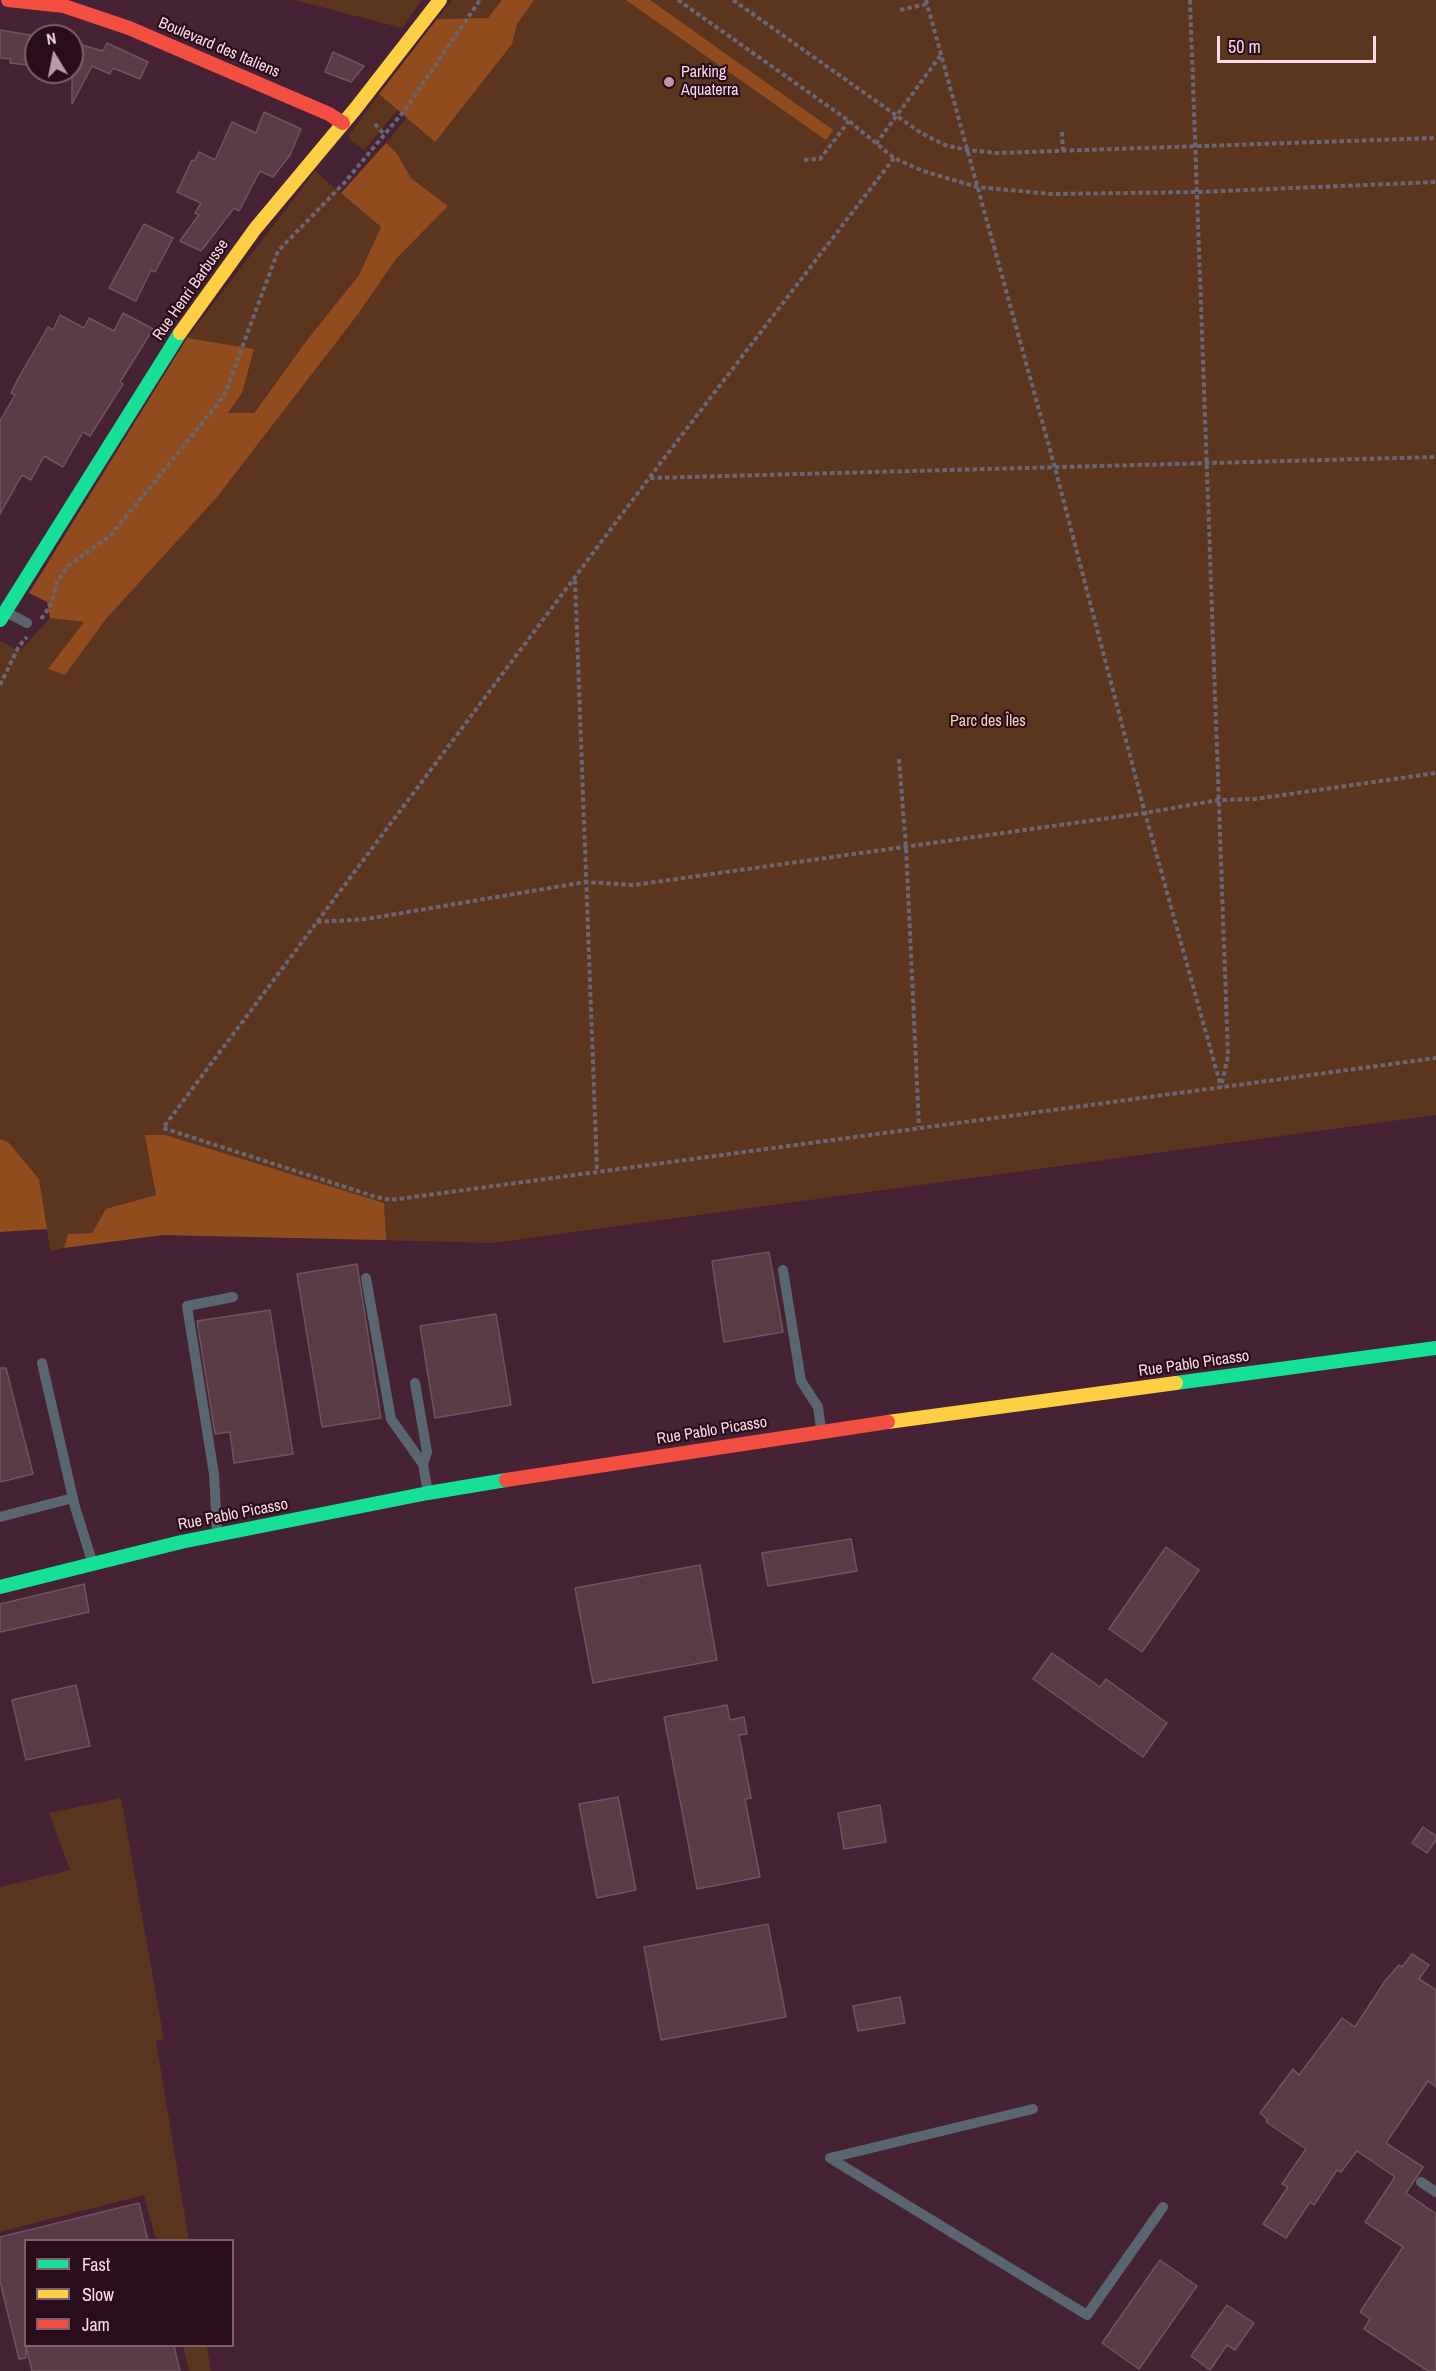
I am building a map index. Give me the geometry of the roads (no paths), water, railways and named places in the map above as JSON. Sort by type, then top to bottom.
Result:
[{"type":"street","name":"Boulevard des Italiens","points":[[8,0],[64,6],[129,28],[329,114],[343,123]]},
{"type":"street","name":"Rue Henri Barbusse","points":[[3,616],[190,317],[255,230],[440,0]]},
{"type":"street","name":"Rue Pablo Picasso","points":[[0,1587],[217,1535],[428,1493],[822,1431],[1436,1348]]},
{"type":"lane","points":[[3,616],[31,628]]},
{"type":"lane","points":[[783,1270],[801,1381],[818,1407],[822,1431]]},
{"type":"lane","points":[[366,1278],[392,1419],[423,1464],[428,1493]]},
{"type":"lane","points":[[217,1535],[214,1474],[187,1306],[233,1298]]},
{"type":"lane","points":[[42,1363],[73,1498],[93,1564]]},
{"type":"lane","points":[[415,1383],[427,1452],[423,1464]]},
{"type":"lane","points":[[0,1517],[73,1498]]},
{"type":"lane","points":[[1033,2109],[831,2158],[1087,2314],[1163,2207]]},
{"type":"lane","points":[[1421,2182],[1436,2192]]},
{"type":"place","name":"Parking Aquaterra","points":[[669,82]]},
{"type":"park label","name":"Parc des Îles","points":[[988,722]]}]
